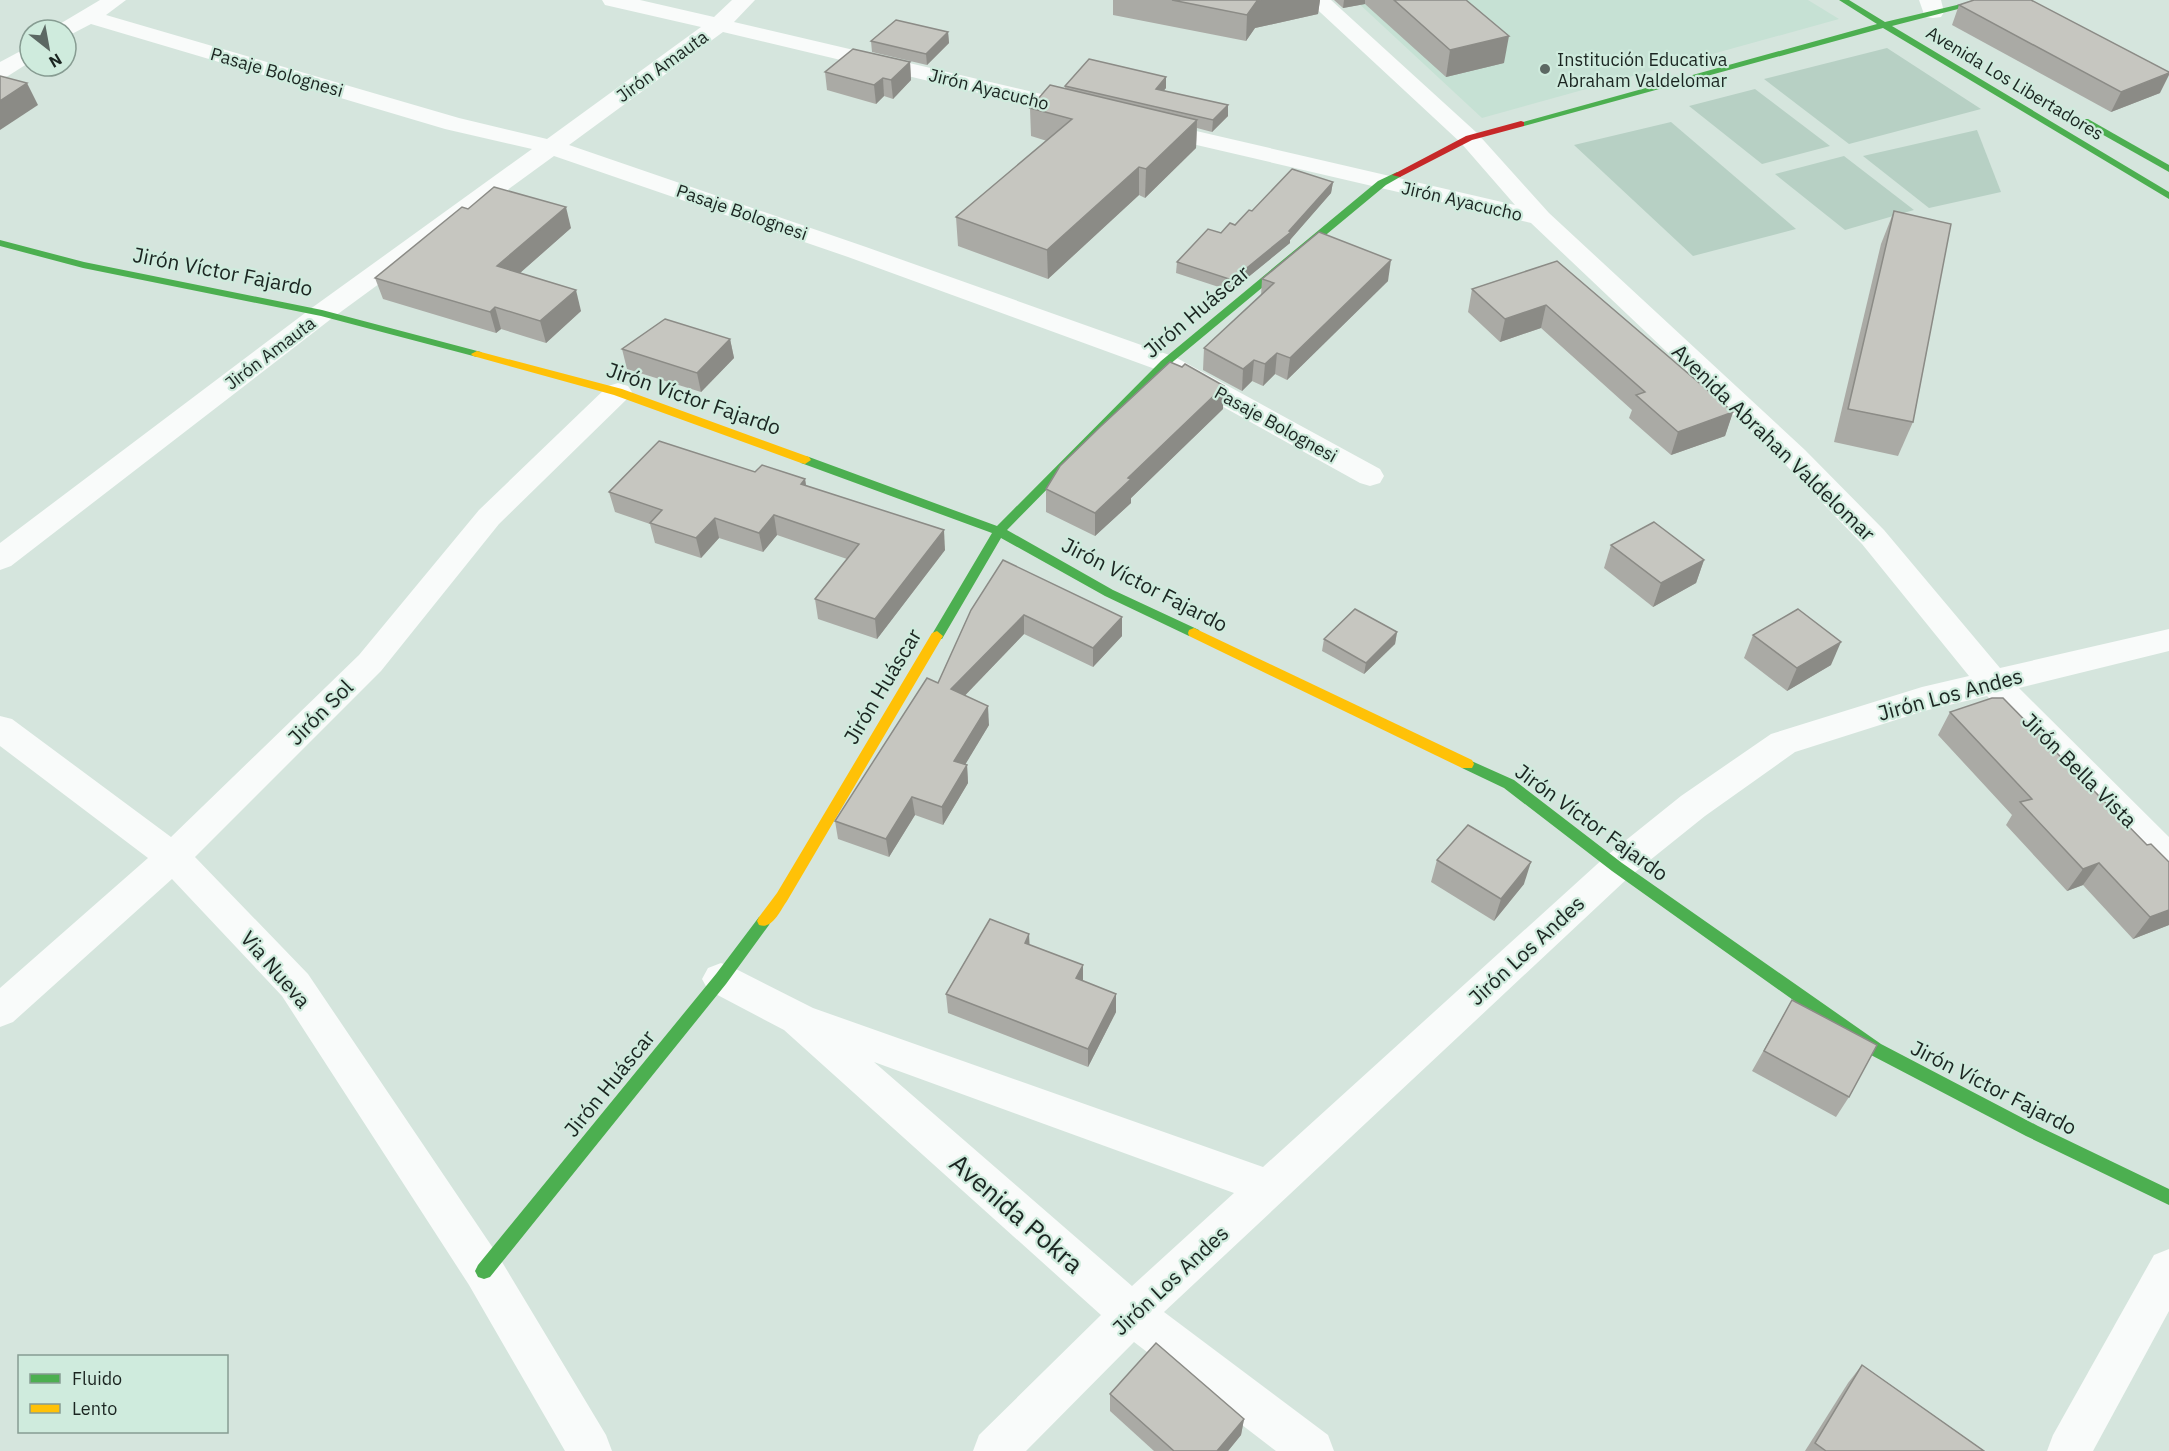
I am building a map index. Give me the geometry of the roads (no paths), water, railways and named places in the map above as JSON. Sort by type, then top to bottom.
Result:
[{"type":"street","points":[[78,22],[115,0]]},
{"type":"street","name":"Jirón Ayacucho","points":[[614,0],[1103,116]]},
{"type":"street","name":"Jirón Amauta","points":[[0,559],[322,313],[720,24],[744,0]]},
{"type":"street","name":"Avenida Abrahan Valdelomar","points":[[1318,0],[1469,138],[1540,218],[1803,465],[1873,537],[1992,681]]},
{"type":"street","name":"Avenida Los Libertadores","points":[[1843,0],[2169,196]]},
{"type":"street","name":"Jirón Huáscar","points":[[484,1271],[721,979],[782,897],[999,531],[1165,363],[1382,183],[1469,138],[1883,25],[1989,0]]},
{"type":"street","name":"Avenida Los Libertadores","points":[[1891,6],[1910,18]]},
{"type":"street","name":"Pasaje Bolognesi","points":[[88,16],[453,124],[552,147],[858,252],[1165,363],[1370,476]]},
{"type":"street","points":[[0,71],[18,60]]},
{"type":"street","name":"Avenida Los Libertadores","points":[[2077,116],[2169,169]]},
{"type":"street","name":"Jirón Ayacucho","points":[[1127,122],[1540,218]]},
{"type":"street","name":"Jirón Víctor Fajardo","points":[[0,243],[83,265],[322,313],[618,392],[999,531],[1109,593],[1509,784],[1617,867],[1875,1049],[2032,1131],[2169,1197]]},
{"type":"street","name":"Jirón Sol","points":[[0,1011],[173,857],[370,663],[489,518],[618,392]]},
{"type":"street","name":"Jirón Los Andes","points":[[995,1451],[1132,1314],[1617,867],[1693,806],[1783,743],[1922,699],[2169,640]]},
{"type":"street","name":"Jirón Bella Vista","points":[[1992,681],[2169,859]]},
{"type":"street","name":"Via Nueva","points":[[0,728],[173,857],[295,985],[484,1271],[590,1451]]},
{"type":"street","name":"Avenida Pokra","points":[[721,979],[797,1018],[1132,1314],[1312,1451]]},
{"type":"street","points":[[797,1018],[1270,1188]]},
{"type":"street","points":[[2068,1451],[2169,1269]]},
{"type":"place","name":"Institución Educativa Abraham Valdelomar","points":[[1545,69]]}]
